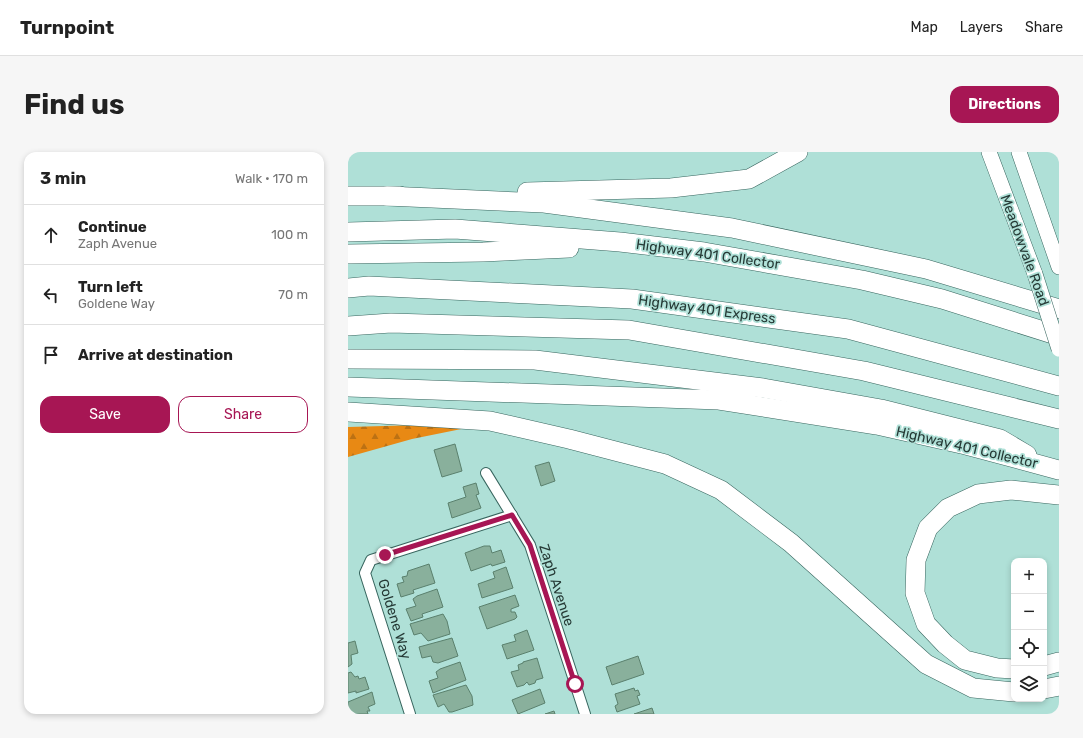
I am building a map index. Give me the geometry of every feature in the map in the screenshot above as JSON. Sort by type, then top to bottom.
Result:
[{"type":"highway","points":[[348,196],[671,188],[749,179],[798,152]]},
{"type":"highway","points":[[387,196],[544,204],[732,228],[926,269],[1059,309]]},
{"type":"highway","name":"Highway 401 Collector","points":[[348,232],[455,229],[620,242],[704,252],[862,280],[942,299],[1059,336]]},
{"type":"highway","points":[[348,254],[560,249],[620,242]]},
{"type":"highway","name":"Highway 401 Express","points":[[348,288],[368,286],[632,299],[848,329],[1059,386]]},
{"type":"highway","points":[[348,326],[391,323],[629,330],[864,371],[1059,418]]},
{"type":"highway","points":[[348,359],[535,360],[763,388],[881,409],[1000,439],[1052,468]]},
{"type":"highway","name":"Highway 401 Collector","points":[[348,387],[719,400],[877,425],[966,445],[1052,468]]},
{"type":"highway","points":[[348,412],[490,421],[569,439],[665,464],[721,490],[791,543],[926,664],[973,688],[1011,692]]},
{"type":"highway","points":[[1011,669],[997,668],[965,660],[945,644],[926,624],[915,593],[916,560],[928,528],[948,508],[978,494],[1011,490],[1059,495]]},
{"type":"highway","points":[[1047,665],[1059,662]]},
{"type":"highway","points":[[1047,688],[1059,686]]},
{"type":"main road","name":"Meadowvale Road","points":[[989,152],[1035,274],[1059,349]]},
{"type":"main road","name":"Meadowvale Road","points":[[1019,152],[1059,267]]},
{"type":"street","name":"Zaph Avenue","points":[[486,473],[530,545],[585,714]]},
{"type":"street","name":"Goldene Way","points":[[410,714],[365,573],[371,560],[512,515]]},
{"type":"green space","points":[[491,423],[412,439],[348,457],[348,427]]},
{"type":"building","points":[[455,444],[462,471],[442,477],[434,450]]},
{"type":"building","points":[[549,462],[555,481],[541,486],[535,466]]},
{"type":"building","points":[[476,483],[479,494],[476,495],[481,508],[452,518],[448,503],[466,497],[463,487]]},
{"type":"building","points":[[484,546],[490,546],[492,553],[501,550],[505,562],[492,566],[491,564],[471,571],[465,553]]},
{"type":"building","points":[[429,564],[435,583],[413,590],[414,593],[401,597],[397,584],[404,582],[402,577],[407,576],[408,571]]},
{"type":"building","points":[[506,567],[513,588],[482,598],[478,584],[495,578],[493,572]]},
{"type":"building","points":[[437,589],[443,607],[422,614],[423,617],[411,621],[406,609],[416,606],[413,599],[417,596]]},
{"type":"building","points":[[515,595],[519,606],[511,609],[511,612],[515,612],[517,617],[487,629],[479,607]]},
{"type":"building","points":[[443,614],[447,621],[450,634],[428,641],[421,633],[414,635],[410,624]]},
{"type":"building","points":[[527,630],[534,650],[507,659],[502,645],[516,641],[514,635]]},
{"type":"building","points":[[452,638],[458,656],[438,663],[433,662],[431,656],[422,658],[419,647]]},
{"type":"building","points":[[355,641],[358,653],[351,655],[352,664],[348,667],[348,643]]},
{"type":"building","points":[[638,656],[644,674],[612,685],[606,667]]},
{"type":"building","points":[[537,658],[543,678],[536,680],[535,683],[529,685],[527,682],[524,685],[517,687],[511,672],[519,670],[518,665],[523,662]]},
{"type":"building","points":[[460,662],[466,680],[433,693],[429,681],[438,678],[436,672],[440,669]]},
{"type":"building","points":[[351,672],[355,677],[358,676],[359,679],[365,677],[369,689],[356,693],[356,691],[348,693],[348,673]]},
{"type":"building","points":[[466,685],[472,696],[473,705],[452,712],[449,712],[444,704],[438,707],[433,695]]},
{"type":"building","points":[[634,688],[635,691],[638,690],[640,695],[637,696],[640,704],[617,712],[615,706],[618,704],[615,694]]},
{"type":"building","points":[[540,689],[545,703],[518,714],[512,700]]},
{"type":"building","points":[[372,692],[375,704],[368,707],[370,711],[367,711],[368,714],[348,714],[348,702]]},
{"type":"building","points":[[652,708],[654,714],[634,714]]},
{"type":"building","points":[[554,711],[555,714],[545,714]]},
{"type":"route","points":[[385,555],[512,515],[530,545],[575,684]]}]
